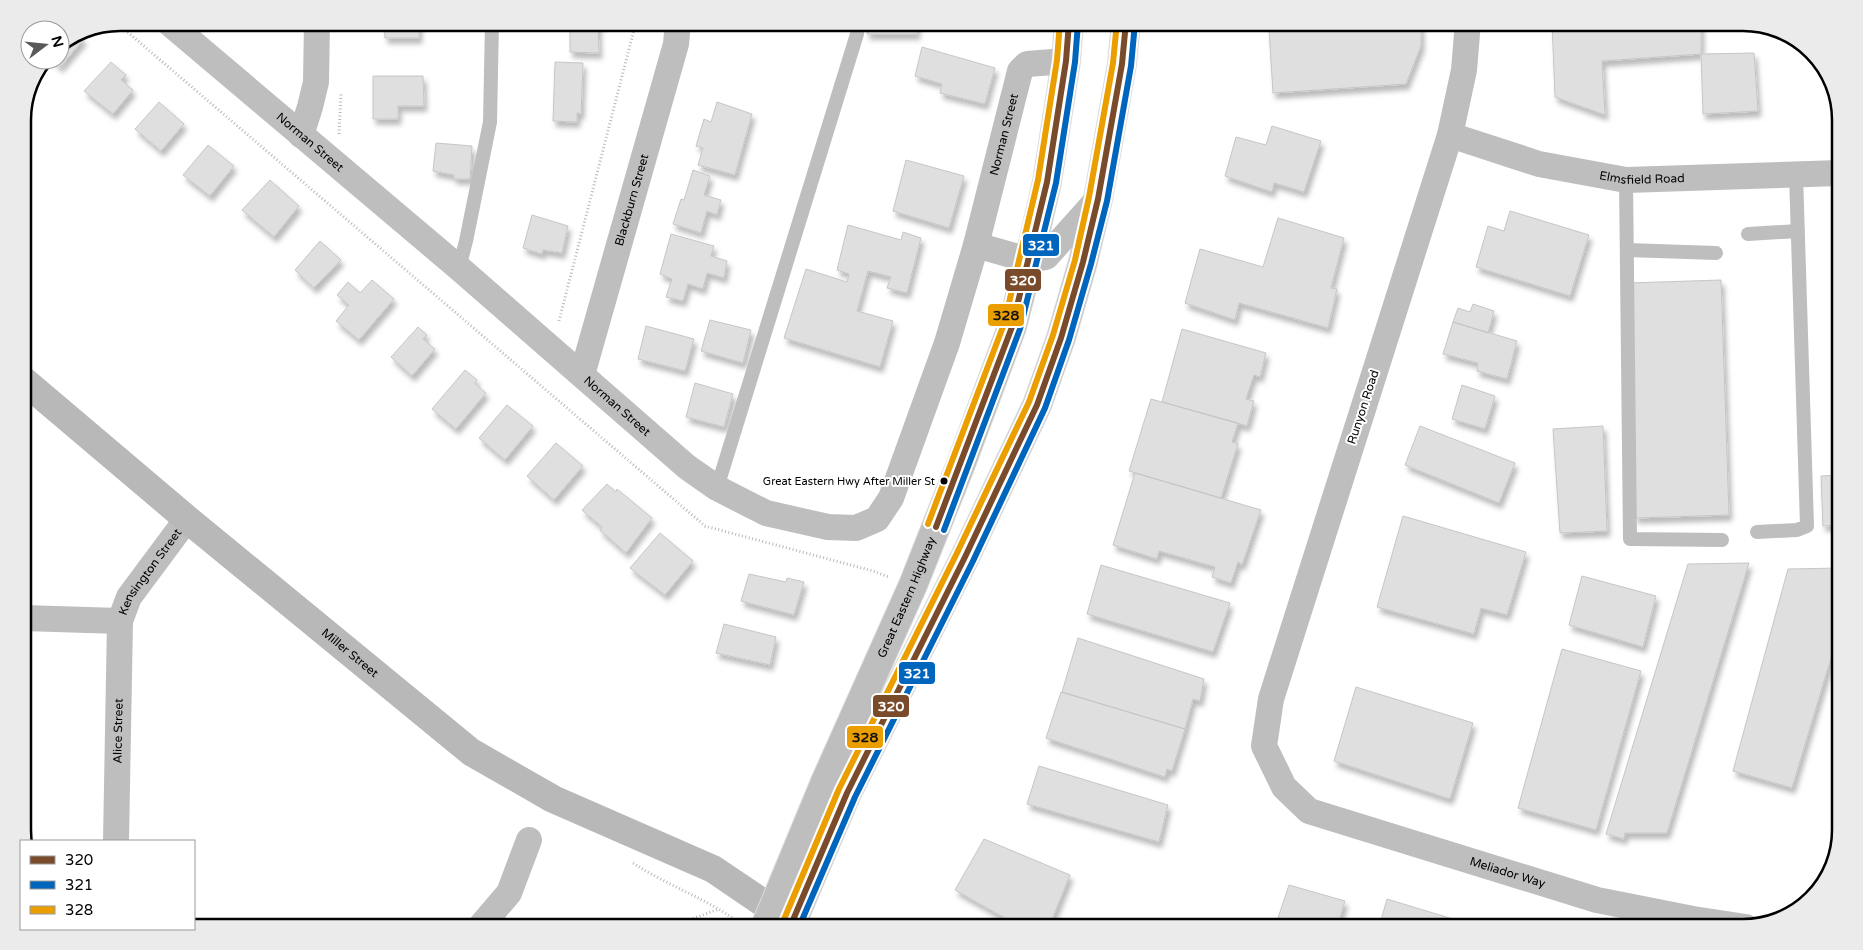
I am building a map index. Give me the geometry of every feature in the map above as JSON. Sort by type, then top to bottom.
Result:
[{"type":"highway","name":"Great Eastern Highway","points":[[793,919],[836,788],[1012,327],[1030,260],[1047,182],[1066,61],[1068,31]]},
{"type":"highway","name":"Great Eastern Highway","points":[[770,919],[836,788],[965,557],[1037,404],[1067,319],[1098,199],[1122,64],[1125,31]]},
{"type":"main road","name":"Miller Street","points":[[31,387],[187,519],[471,752],[553,799],[713,869],[786,919]]},
{"type":"street","name":"Norman Street","points":[[179,31],[459,268],[687,467],[717,488],[766,513],[828,527],[856,528],[877,519],[891,498],[947,343],[976,246],[1020,71],[1027,64],[1066,61]]},
{"type":"street","points":[[301,135],[316,82],[317,31]]},
{"type":"street","name":"Blackburn Street","points":[[582,375],[676,44],[677,31]]},
{"type":"street","name":"Runyon Road","points":[[1284,787],[1264,746],[1271,699],[1450,134],[1464,70],[1467,31]]},
{"type":"street","name":"Elmsfield Road","points":[[1450,134],[1539,164],[1626,180],[1832,173]]},
{"type":"street","points":[[976,246],[1030,260],[1046,257],[1098,199]]},
{"type":"street","name":"Kensington Street","points":[[31,618],[120,621],[129,598],[187,519]]},
{"type":"street","name":"Alice Street","points":[[116,840],[120,621]]},
{"type":"street","name":"Meliador Way","points":[[1284,787],[1309,811],[1597,900],[1693,919]]},
{"type":"street","points":[[487,919],[509,893],[529,840]]},
{"type":"lane","points":[[459,268],[490,122],[492,31]]},
{"type":"lane","points":[[717,488],[857,31]]},
{"type":"lane","points":[[1757,532],[1798,530],[1807,526],[1796,174]]},
{"type":"lane","points":[[1626,180],[1630,539],[1722,540]]},
{"type":"lane","points":[[1748,234],[1798,230]]},
{"type":"lane","points":[[1627,250],[1716,253]]},
{"type":"path","points":[[559,322],[634,31]]},
{"type":"path","points":[[338,167],[341,90]]},
{"type":"path","points":[[694,919],[720,909]]},
{"type":"building","points":[[385,31],[419,31],[419,38],[385,38]]},
{"type":"building","points":[[570,31],[598,31],[599,53],[570,52]]},
{"type":"building","points":[[867,31],[917,31],[917,34],[867,34]]},
{"type":"building","points":[[1269,31],[1421,31],[1421,46],[1406,84],[1273,93]]},
{"type":"building","points":[[1552,31],[1701,31],[1701,54],[1602,61],[1605,115],[1555,97]]},
{"type":"building","points":[[84,39],[70,55],[70,47]]},
{"type":"building","points":[[922,47],[995,68],[985,104],[940,93],[942,84],[915,76]]},
{"type":"building","points":[[1754,53],[1758,111],[1703,114],[1701,54]]},
{"type":"building","points":[[111,62],[126,75],[121,80],[133,90],[113,114],[84,91]]},
{"type":"building","points":[[555,62],[583,63],[581,114],[577,113],[577,122],[553,121]]},
{"type":"building","points":[[373,76],[423,76],[424,106],[398,106],[398,119],[373,119]]},
{"type":"building","points":[[159,102],[184,124],[161,151],[135,129]]},
{"type":"building","points":[[717,102],[752,114],[735,175],[698,165],[703,148],[696,146],[704,119],[711,122]]},
{"type":"building","points":[[1272,126],[1321,141],[1304,192],[1274,183],[1272,192],[1225,176],[1236,137],[1266,145]]},
{"type":"building","points":[[436,143],[472,146],[470,179],[454,179],[454,175],[433,171]]},
{"type":"building","points":[[208,145],[234,166],[210,196],[183,175]]},
{"type":"building","points":[[906,160],[964,176],[949,228],[893,211]]},
{"type":"building","points":[[693,170],[710,176],[704,195],[721,200],[717,215],[707,211],[701,233],[673,224],[681,199],[684,200]]},
{"type":"building","points":[[270,180],[299,206],[274,237],[242,210]]},
{"type":"building","points":[[1510,211],[1589,235],[1570,296],[1476,267],[1488,226],[1504,231]]},
{"type":"building","points":[[532,215],[568,226],[562,253],[543,250],[542,254],[523,248]]},
{"type":"building","points":[[1278,218],[1344,238],[1331,288],[1337,289],[1328,328],[1239,303],[1235,320],[1185,303],[1200,249],[1263,267]]},
{"type":"building","points":[[848,225],[901,240],[903,232],[921,238],[907,293],[887,288],[891,277],[868,271],[857,311],[893,321],[880,367],[784,338],[806,269],[847,282],[849,274],[837,270]]},
{"type":"building","points":[[671,234],[714,246],[711,256],[727,261],[724,278],[707,273],[703,289],[688,284],[683,301],[666,297],[672,279],[660,274]]},
{"type":"building","points":[[320,241],[341,260],[314,288],[295,270]]},
{"type":"building","points":[[372,280],[394,299],[359,340],[336,321],[349,305],[337,295],[348,282],[360,293]]},
{"type":"building","points":[[1721,280],[1729,515],[1635,518],[1628,283]]},
{"type":"building","points":[[1473,304],[1494,311],[1488,333],[1453,322],[1458,308],[1470,312]]},
{"type":"building","points":[[710,320],[751,330],[743,363],[701,351]]},
{"type":"building","points":[[1453,322],[1517,341],[1507,379],[1477,371],[1478,363],[1443,354]]},
{"type":"building","points":[[646,326],[694,339],[685,371],[638,359]]},
{"type":"building","points":[[418,327],[427,335],[423,339],[435,349],[412,376],[391,357]]},
{"type":"building","points":[[1182,329],[1266,353],[1260,377],[1254,375],[1246,399],[1254,401],[1247,426],[1162,402]]},
{"type":"building","points":[[465,370],[477,380],[475,384],[486,393],[456,429],[432,409]]},
{"type":"building","points":[[695,383],[733,394],[724,427],[686,417]]},
{"type":"building","points":[[1462,385],[1495,396],[1485,429],[1452,419]]},
{"type":"building","points":[[1151,399],[1238,423],[1232,442],[1238,444],[1221,498],[1129,471]]},
{"type":"building","points":[[507,405],[533,426],[505,460],[479,438]]},
{"type":"building","points":[[1420,426],[1515,463],[1499,503],[1405,465]]},
{"type":"building","points":[[1603,426],[1607,531],[1560,533],[1553,429]]},
{"type":"building","points":[[556,443],[583,466],[554,500],[527,476]]},
{"type":"building","points":[[1135,473],[1261,510],[1242,565],[1238,562],[1231,583],[1212,577],[1215,567],[1159,551],[1157,559],[1113,545]]},
{"type":"building","points":[[1832,475],[1832,525],[1823,526],[1821,476]]},
{"type":"building","points":[[607,484],[616,492],[617,489],[652,518],[626,553],[600,530],[602,527],[582,510]]},
{"type":"building","points":[[1403,516],[1526,552],[1507,615],[1481,608],[1474,634],[1377,607]]},
{"type":"building","points":[[660,533],[693,561],[665,595],[630,568]]},
{"type":"building","points":[[1749,563],[1667,833],[1625,833],[1624,839],[1606,834],[1688,564]]},
{"type":"building","points":[[1101,565],[1230,603],[1213,652],[1087,614]]},
{"type":"building","points":[[1832,568],[1832,655],[1792,788],[1733,771],[1788,569]]},
{"type":"building","points":[[749,574],[786,582],[787,578],[804,582],[794,615],[741,601]]},
{"type":"building","points":[[1582,576],[1656,596],[1643,647],[1569,625]]},
{"type":"building","points":[[724,624],[776,637],[770,665],[716,653]]},
{"type":"building","points":[[1078,638],[1204,679],[1200,701],[1193,699],[1185,729],[1062,692]]},
{"type":"building","points":[[1562,649],[1641,671],[1596,830],[1518,808]]},
{"type":"building","points":[[1356,687],[1473,723],[1450,799],[1334,761]]},
{"type":"building","points":[[1061,692],[1185,729],[1172,771],[1167,769],[1165,777],[1046,738]]},
{"type":"building","points":[[1039,766],[1168,805],[1159,842],[1027,804]]},
{"type":"building","points":[[984,839],[1070,875],[1052,919],[1007,919],[955,890]]},
{"type":"building","points":[[1289,885],[1345,901],[1339,919],[1278,919]]},
{"type":"building","points":[[1387,899],[1453,919],[1381,919]]},
{"type":"transit line","name":"328","points":[[928,524],[1004,324],[1038,180],[1057,60],[1059,31]]},
{"type":"transit line","name":"320","points":[[936,527],[1012,327],[1047,182],[1066,61],[1068,31]]},
{"type":"transit line","name":"321","points":[[944,530],[1020,329],[1056,183],[1075,62],[1077,31]]},
{"type":"transit line","name":"328","points":[[784,919],[839,789],[957,553],[1029,402],[1053,335],[1075,260],[1089,197],[1113,63],[1116,31]]},
{"type":"transit line","name":"320","points":[[793,919],[847,793],[965,557],[1037,405],[1061,338],[1083,262],[1098,199],[1122,64],[1125,31]]},
{"type":"transit line","name":"321","points":[[802,919],[855,797],[973,561],[1045,408],[1069,340],[1107,201],[1131,66],[1134,31]]},
{"type":"place","name":"Great Eastern Hwy After Miller St","points":[[944,481]]}]
